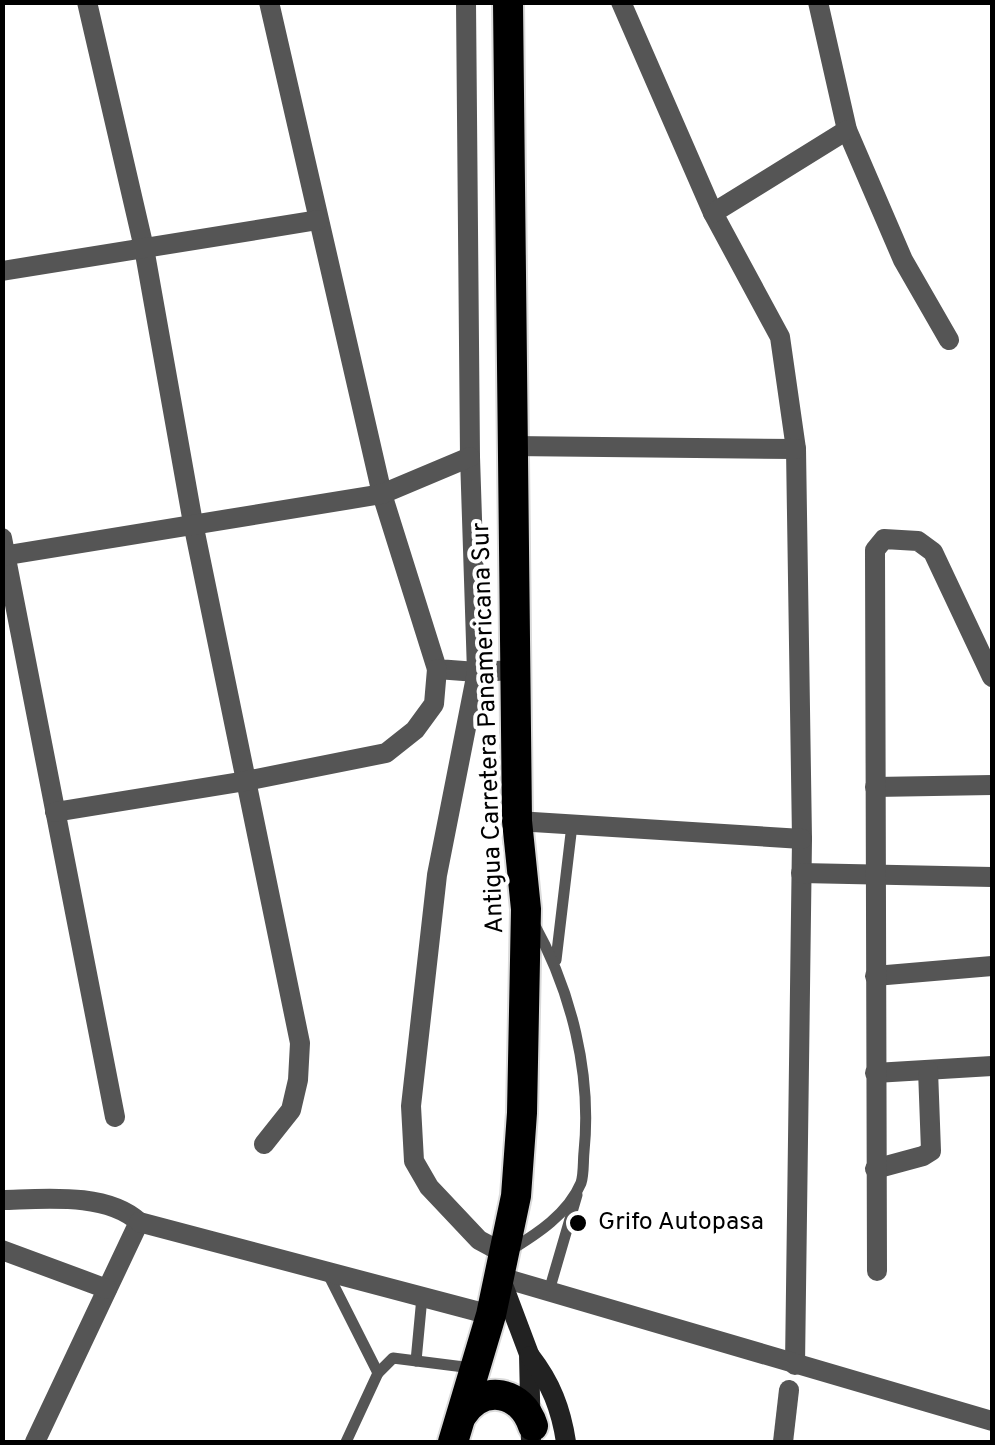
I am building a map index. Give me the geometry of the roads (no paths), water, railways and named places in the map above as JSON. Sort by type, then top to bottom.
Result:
[{"type":"highway","name":"Antigua Carretera Panamericana Sur","points":[[458,1429],[503,1265],[516,1196],[522,1113],[526,909],[517,821],[508,2]]},
{"type":"highway","points":[[458,1429],[468,1406],[484,1396],[504,1394],[524,1406],[532,1434]]},
{"type":"street","points":[[86,2],[144,248],[193,523],[300,1042],[298,1080],[291,1110],[264,1144]]},
{"type":"street","points":[[55,812],[386,753],[415,730],[434,704],[438,669],[382,494],[269,2]]},
{"type":"street","points":[[466,2],[470,457],[477,672],[437,875],[411,1106],[414,1161],[429,1186],[503,1265],[548,1291],[992,1421]]},
{"type":"street","points":[[620,2],[712,213],[780,338],[796,449],[802,839],[795,1364]]},
{"type":"street","points":[[818,2],[847,130],[903,260],[949,340]]},
{"type":"street","points":[[712,213],[847,130]]},
{"type":"street","points":[[2,271],[318,220]]},
{"type":"street","points":[[512,446],[796,449]]},
{"type":"street","points":[[115,1117],[4,550],[382,494],[470,457]]},
{"type":"street","points":[[877,1271],[875,550],[884,539],[918,542],[933,552],[992,678]]},
{"type":"street","points":[[438,669],[515,670]]},
{"type":"street","points":[[875,787],[992,785]]},
{"type":"street","points":[[517,821],[802,839]]},
{"type":"street","points":[[801,873],[992,877]]},
{"type":"street","points":[[875,976],[992,966]]},
{"type":"street","points":[[876,1073],[992,1066]]},
{"type":"street","points":[[876,1169],[931,1151],[928,1070]]},
{"type":"street","points":[[2,1200],[106,1204],[139,1222],[491,1315]]},
{"type":"street","points":[[35,1442],[139,1222]]},
{"type":"street","points":[[2,1250],[107,1289]]},
{"type":"street","points":[[503,1265],[529,1354],[532,1434]]},
{"type":"street","points":[[529,1354],[547,1378],[566,1442]]},
{"type":"street","points":[[783,1442],[789,1390]]},
{"type":"lane","points":[[556,962],[572,825]]},
{"type":"lane","points":[[526,909],[556,962],[580,1056],[588,1110],[581,1181],[548,1291]]},
{"type":"lane","points":[[503,1265],[561,1214],[581,1181]]},
{"type":"lane","points":[[326,1272],[378,1373]]},
{"type":"lane","points":[[416,1361],[422,1297]]},
{"type":"lane","points":[[346,1442],[378,1373],[393,1358],[476,1369]]},
{"type":"place","name":"Grifo Autopasa","points":[[578,1223]]}]
